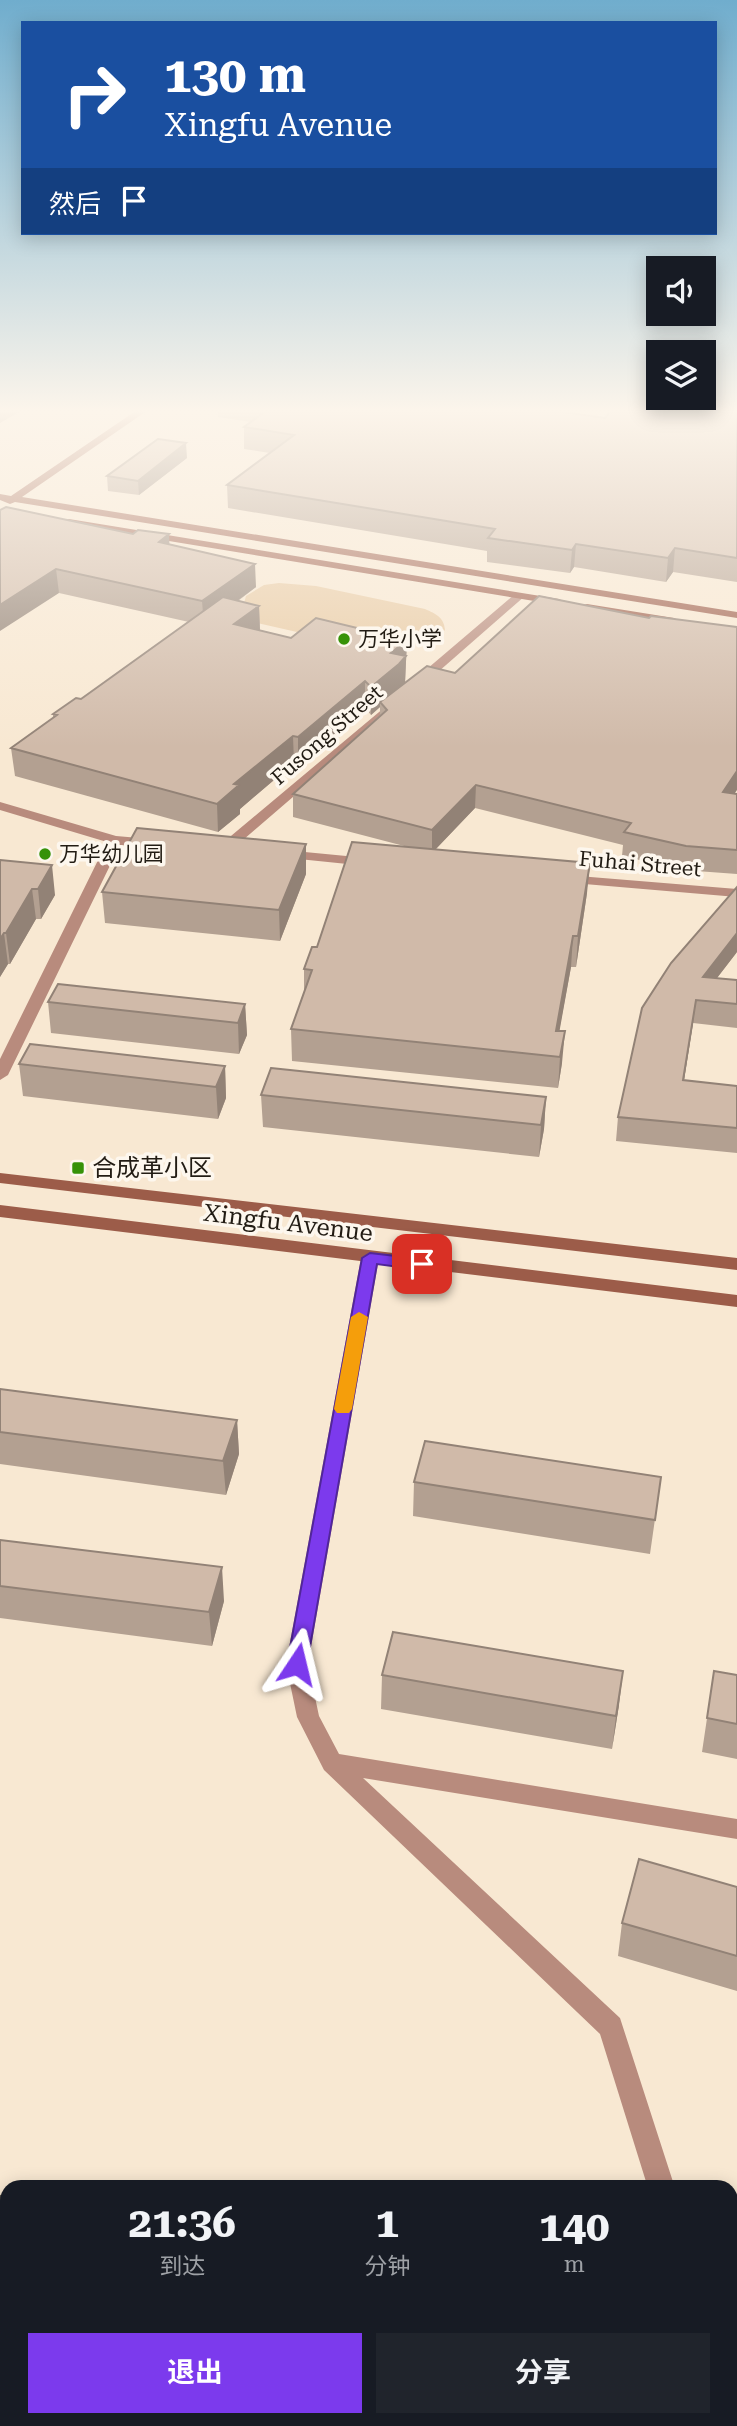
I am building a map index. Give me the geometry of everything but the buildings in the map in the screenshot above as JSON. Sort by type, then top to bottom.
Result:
[{"type":"street","points":[[68,521],[682,622]]},
{"type":"street","points":[[152,521],[737,615]]},
{"type":"street","name":"Fusong Street","points":[[387,863],[217,849],[519,596]]},
{"type":"street","points":[[0,806],[115,840],[170,845]]},
{"type":"street","points":[[0,1075],[115,840]]},
{"type":"street","name":"Fuhai Street","points":[[549,878],[737,893]]},
{"type":"street","name":"Xingfu Avenue","points":[[0,1178],[737,1265]]},
{"type":"street","name":"Xingfu Avenue","points":[[0,1211],[737,1301]]},
{"type":"street","points":[[370,1258],[297,1664],[308,1717],[332,1763],[611,2027],[659,2180]]},
{"type":"street","points":[[332,1763],[737,1829]]},
{"type":"shaded area","points":[[279,583],[316,586],[425,609],[441,619],[445,630],[429,641],[399,646],[385,652],[231,617],[243,607],[246,596],[264,585]]},
{"type":"slow traffic","points":[[343,1409],[359,1317]]},
{"type":"place","name":"万华小学","points":[[344,639]]},
{"type":"place","name":"万华幼儿园","points":[[45,854]]},
{"type":"place","name":"合成革小区","points":[[78,1168]]},
{"type":"route","points":[[297,1664],[370,1258],[422,1264]]}]
